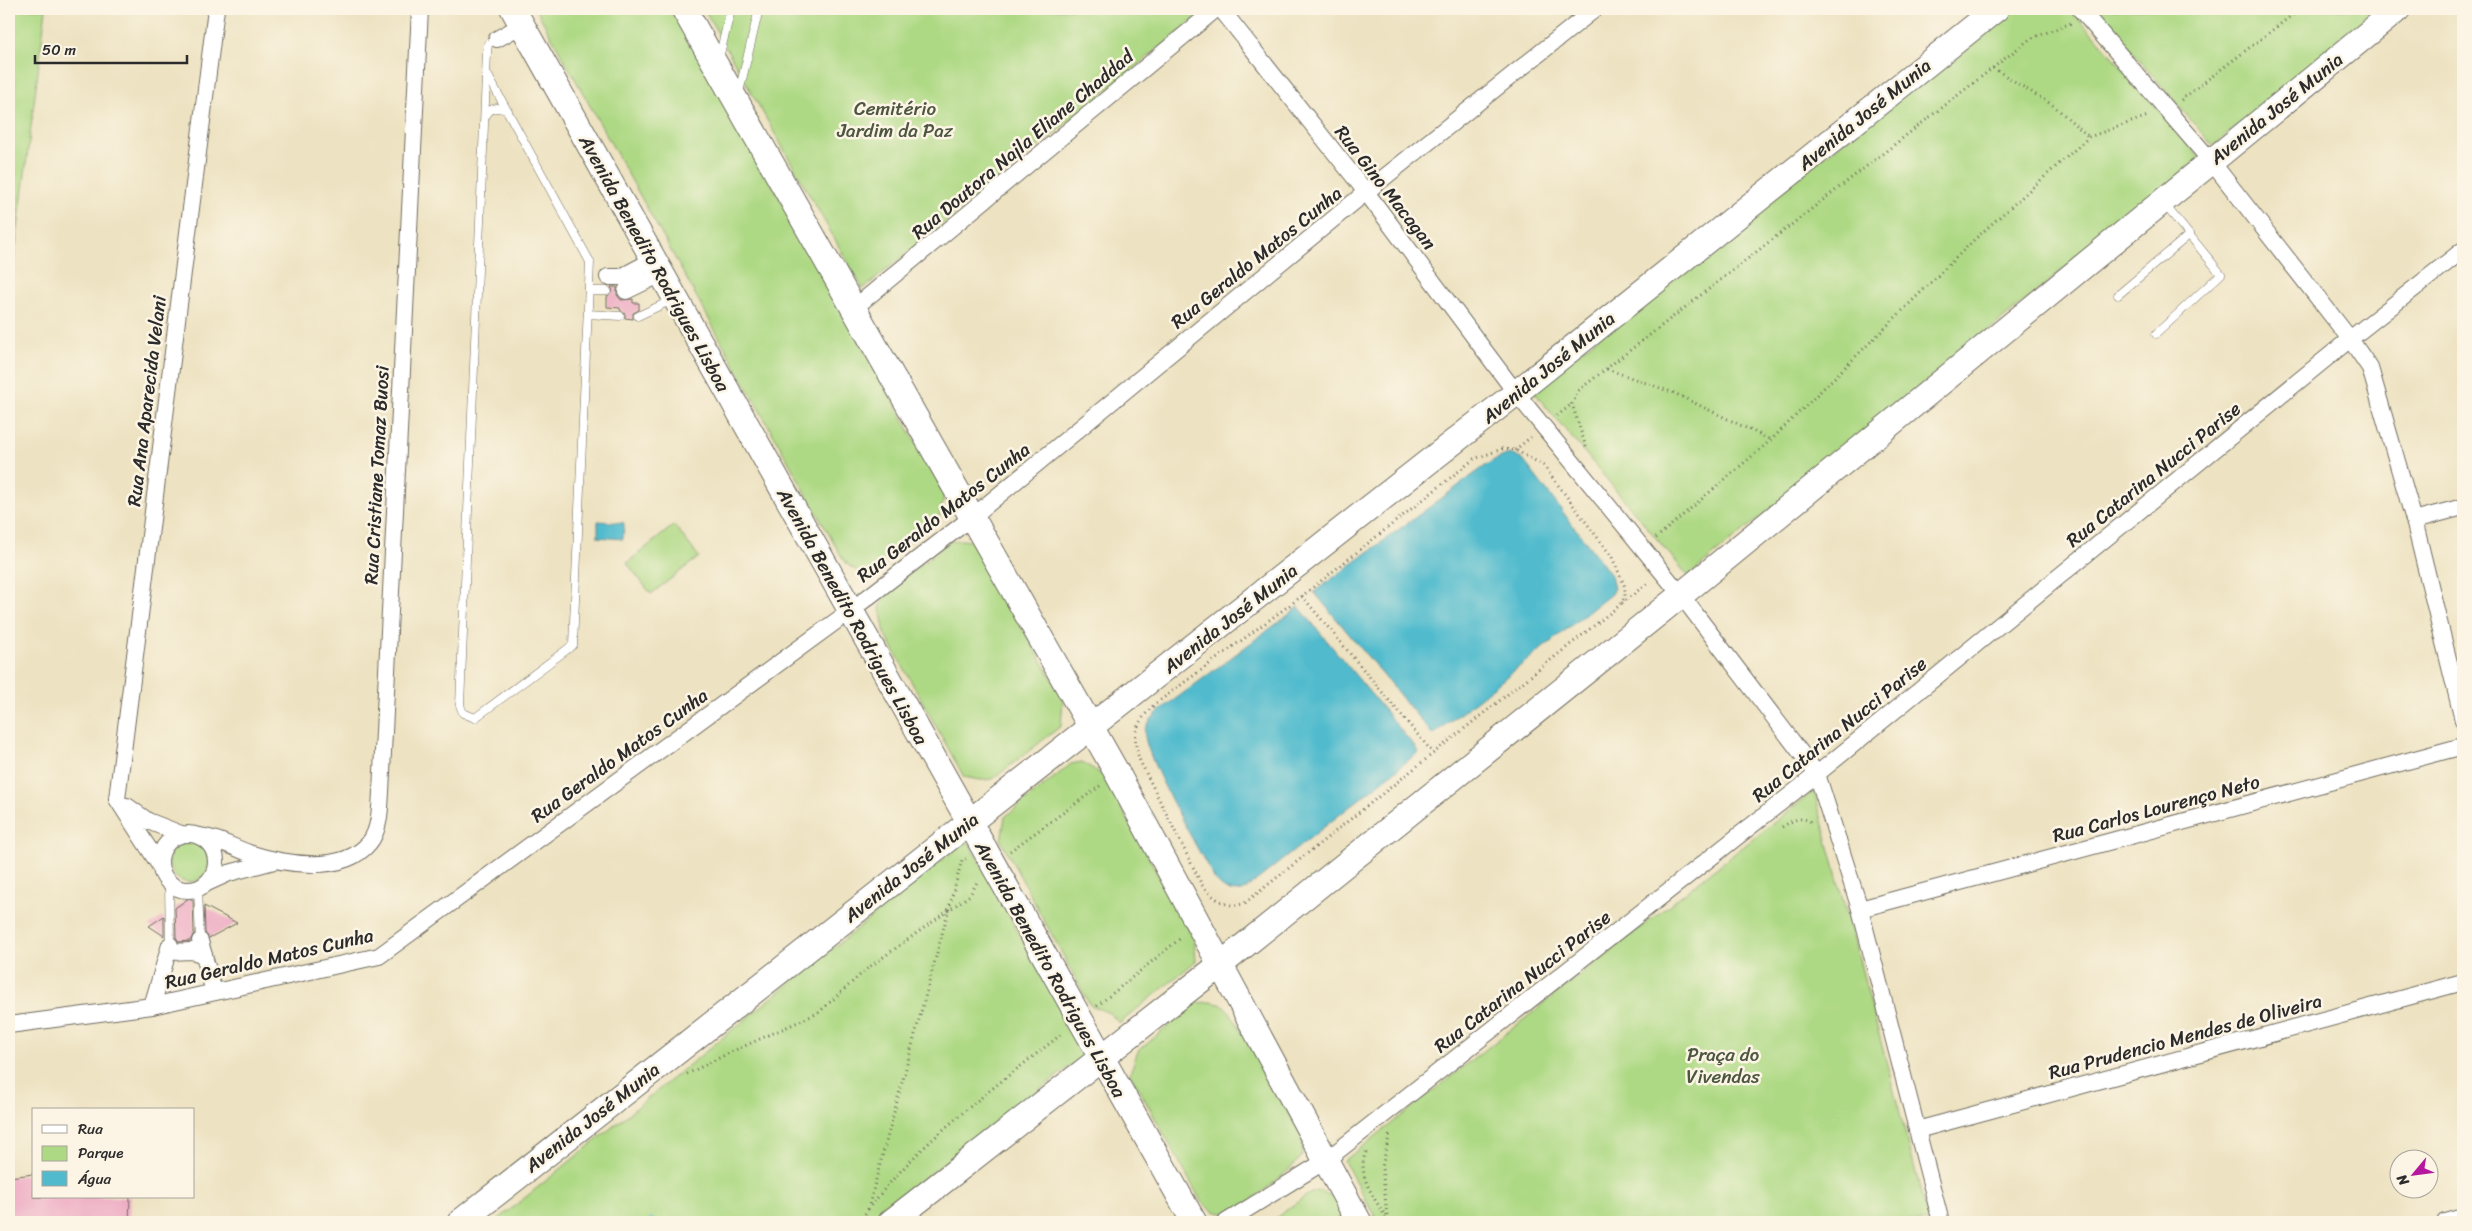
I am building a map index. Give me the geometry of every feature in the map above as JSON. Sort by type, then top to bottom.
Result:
[{"type":"main road","points":[[684,9],[1117,773],[1359,1222]]},
{"type":"main road","name":"Avenida José Munia","points":[[460,1222],[1516,393],[1996,9]]},
{"type":"main road","name":"Avenida José Munia","points":[[891,1222],[1220,965],[1681,595],[2398,9]]},
{"type":"main road","name":"Avenida Benedito Rodrigues Lisboa","points":[[517,17],[969,822],[987,868],[1080,1020],[1194,1222]]},
{"type":"street","name":"Rua Ana Aparecida Velani","points":[[117,799],[216,9]]},
{"type":"street","name":"Rua Cristiane Tomaz Buosi","points":[[199,836],[215,838],[248,852],[276,860],[326,864],[353,856],[369,843],[377,825],[381,792],[420,9]]},
{"type":"street","name":"Rua Doutora Najla Eliane Chaddad","points":[[853,309],[1216,9]]},
{"type":"street","name":"Rua Gino Macagan","points":[[1220,9],[1366,192],[1516,393],[1681,595],[1817,774],[1860,909],[1941,1222]]},
{"type":"street","name":"Rua Geraldo Matos Cunha","points":[[9,1025],[152,1006],[378,956],[850,611],[971,518],[1366,192],[1595,9]]},
{"type":"street","points":[[2083,12],[2211,161],[2350,339],[2370,368],[2414,520],[2463,720]]},
{"type":"street","points":[[497,39],[517,17]]},
{"type":"street","name":"Rua Catarina Nucci Parise","points":[[1226,1222],[1325,1161],[1817,774],[2350,339],[2463,250]]},
{"type":"street","points":[[607,284],[621,277],[657,267]]},
{"type":"street","points":[[626,291],[657,267]]},
{"type":"street","points":[[2414,520],[2463,507]]},
{"type":"street","name":"Rua Carlos Lourenço Neto","points":[[1860,909],[2463,746]]},
{"type":"street","points":[[117,799],[148,821],[181,834],[199,836],[209,842],[215,852],[214,874],[202,886],[188,891],[169,883],[162,875],[160,866],[160,855],[164,846],[172,838],[181,834]]},
{"type":"street","points":[[117,799],[160,866]]},
{"type":"street","name":"Rua Cristiane Tomaz Buosi","points":[[202,886],[229,873],[276,860]]},
{"type":"street","points":[[152,1006],[170,949],[192,951],[202,948],[214,992]]},
{"type":"street","name":"Rua Prudencio Mendes de Oliveira","points":[[1917,1130],[2463,982]]},
{"type":"street","points":[[2445,1222],[2463,1217]]},
{"type":"lane","points":[[717,67],[731,9]]},
{"type":"lane","points":[[737,102],[759,9]]},
{"type":"lane","points":[[487,74],[590,262],[590,277],[573,644],[479,716],[471,718],[463,714],[460,705],[488,44],[497,39]]},
{"type":"lane","points":[[485,118],[493,108],[498,107],[508,111]]},
{"type":"lane","points":[[2156,334],[2221,274],[2162,202]]},
{"type":"lane","points":[[2118,295],[2189,235]]},
{"type":"lane","points":[[590,277],[607,284]]},
{"type":"lane","points":[[589,291],[607,284]]},
{"type":"lane","points":[[638,316],[675,299]]},
{"type":"lane","points":[[588,314],[620,316]]},
{"type":"lane","points":[[169,883],[170,949]]},
{"type":"lane","points":[[202,886],[202,948]]},
{"type":"path","points":[[2174,93],[2180,100],[2300,9]]},
{"type":"path","points":[[1586,449],[1572,404],[1578,390],[2030,40],[2083,12]]},
{"type":"path","points":[[1993,68],[2054,106],[2089,137]]},
{"type":"path","points":[[1648,532],[1655,540],[1771,440],[1976,238],[2089,137],[2151,115],[2145,108]]},
{"type":"path","points":[[1606,369],[1674,393],[1771,440]]},
{"type":"path","points":[[1502,450],[1516,450],[1543,465],[1612,557],[1621,575],[1625,587],[1625,597],[1620,605],[1239,906],[1222,902],[1212,897],[1202,886],[1145,773],[1135,744],[1135,731],[1143,716],[1155,704],[1302,596],[1474,458],[1502,450]]},
{"type":"path","points":[[1302,596],[1433,753]]},
{"type":"path","points":[[684,1075],[818,1013],[868,968],[970,895],[987,868],[1117,773],[1121,761],[1135,744]]},
{"type":"path","points":[[1777,830],[1795,819],[1804,818],[1818,827]]},
{"type":"path","points":[[868,1209],[946,913],[962,860],[968,859],[987,868]]},
{"type":"path","points":[[859,1222],[868,1209],[910,1163],[962,1113],[1080,1020],[1222,902]]},
{"type":"path","points":[[1383,1138],[1390,1132],[1382,1167],[1388,1221]]},
{"type":"path","points":[[1368,1149],[1362,1162],[1366,1179],[1388,1221]]},
{"type":"green space","points":[[9,9],[46,9],[9,298]]},
{"type":"green space","points":[[536,9],[674,9],[937,480],[944,496],[939,519],[871,571],[862,574],[848,565],[840,554]]},
{"type":"green space","name":"Cemitério Jardim da Paz","points":[[704,9],[1207,9],[863,289]]},
{"type":"green space","points":[[2010,9],[2071,9],[2200,158],[1688,576],[1532,390]]},
{"type":"green space","points":[[2096,9],[2382,9],[2213,146]]},
{"type":"green space","points":[[674,525],[699,557],[651,594],[627,563]]},
{"type":"green space","points":[[951,541],[971,541],[1063,697],[1061,726],[993,779],[980,780],[964,777],[885,634],[880,608],[887,591]]},
{"type":"green space","points":[[1082,762],[1103,775],[1194,939],[1196,961],[1120,1023],[1109,1013],[1090,1005],[1001,841],[1005,817],[1071,764]]},
{"type":"green space","name":"Praça do Vivendas","points":[[1814,791],[1929,1222],[1378,1222],[1344,1161]]},
{"type":"green space","points":[[967,840],[1086,1054],[867,1222],[495,1222]]},
{"type":"green space","points":[[185,842],[193,842],[200,845],[206,851],[209,862],[206,873],[200,879],[193,882],[185,882],[178,879],[172,873],[169,866],[169,858],[172,851],[178,845]]},
{"type":"green space","points":[[1211,1002],[1223,1005],[1230,1012],[1303,1137],[1302,1156],[1287,1172],[1264,1191],[1240,1207],[1221,1213],[1212,1210],[1201,1201],[1130,1073],[1138,1051],[1197,1003]]},
{"type":"green space","points":[[1320,1190],[1340,1201],[1352,1222],[1270,1222],[1309,1194]]},
{"type":"water","points":[[1509,454],[1521,458],[1527,465],[1611,575],[1614,588],[1611,594],[1433,735],[1314,592],[1492,461]]},
{"type":"water","points":[[598,521],[624,523],[623,539],[598,537]]},
{"type":"water","points":[[1299,607],[1419,752],[1247,888],[1234,892],[1222,887],[1215,880],[1173,804],[1152,759],[1146,741],[1145,730],[1154,716],[1162,709]]},
{"type":"building","points":[[611,287],[617,287],[617,295],[621,300],[633,299],[633,303],[639,303],[639,310],[633,313],[633,319],[625,318],[625,314],[620,308],[607,307],[607,297],[613,291]]},
{"type":"building","points":[[189,898],[193,900],[194,933],[190,941],[179,942],[176,937],[175,908]]},
{"type":"building","points":[[204,906],[237,923],[209,938],[205,933]]},
{"type":"building","points":[[164,916],[164,936],[149,926]]},
{"type":"building","points":[[32,1174],[32,1198],[130,1198],[129,1222],[9,1222],[9,1177]]}]
